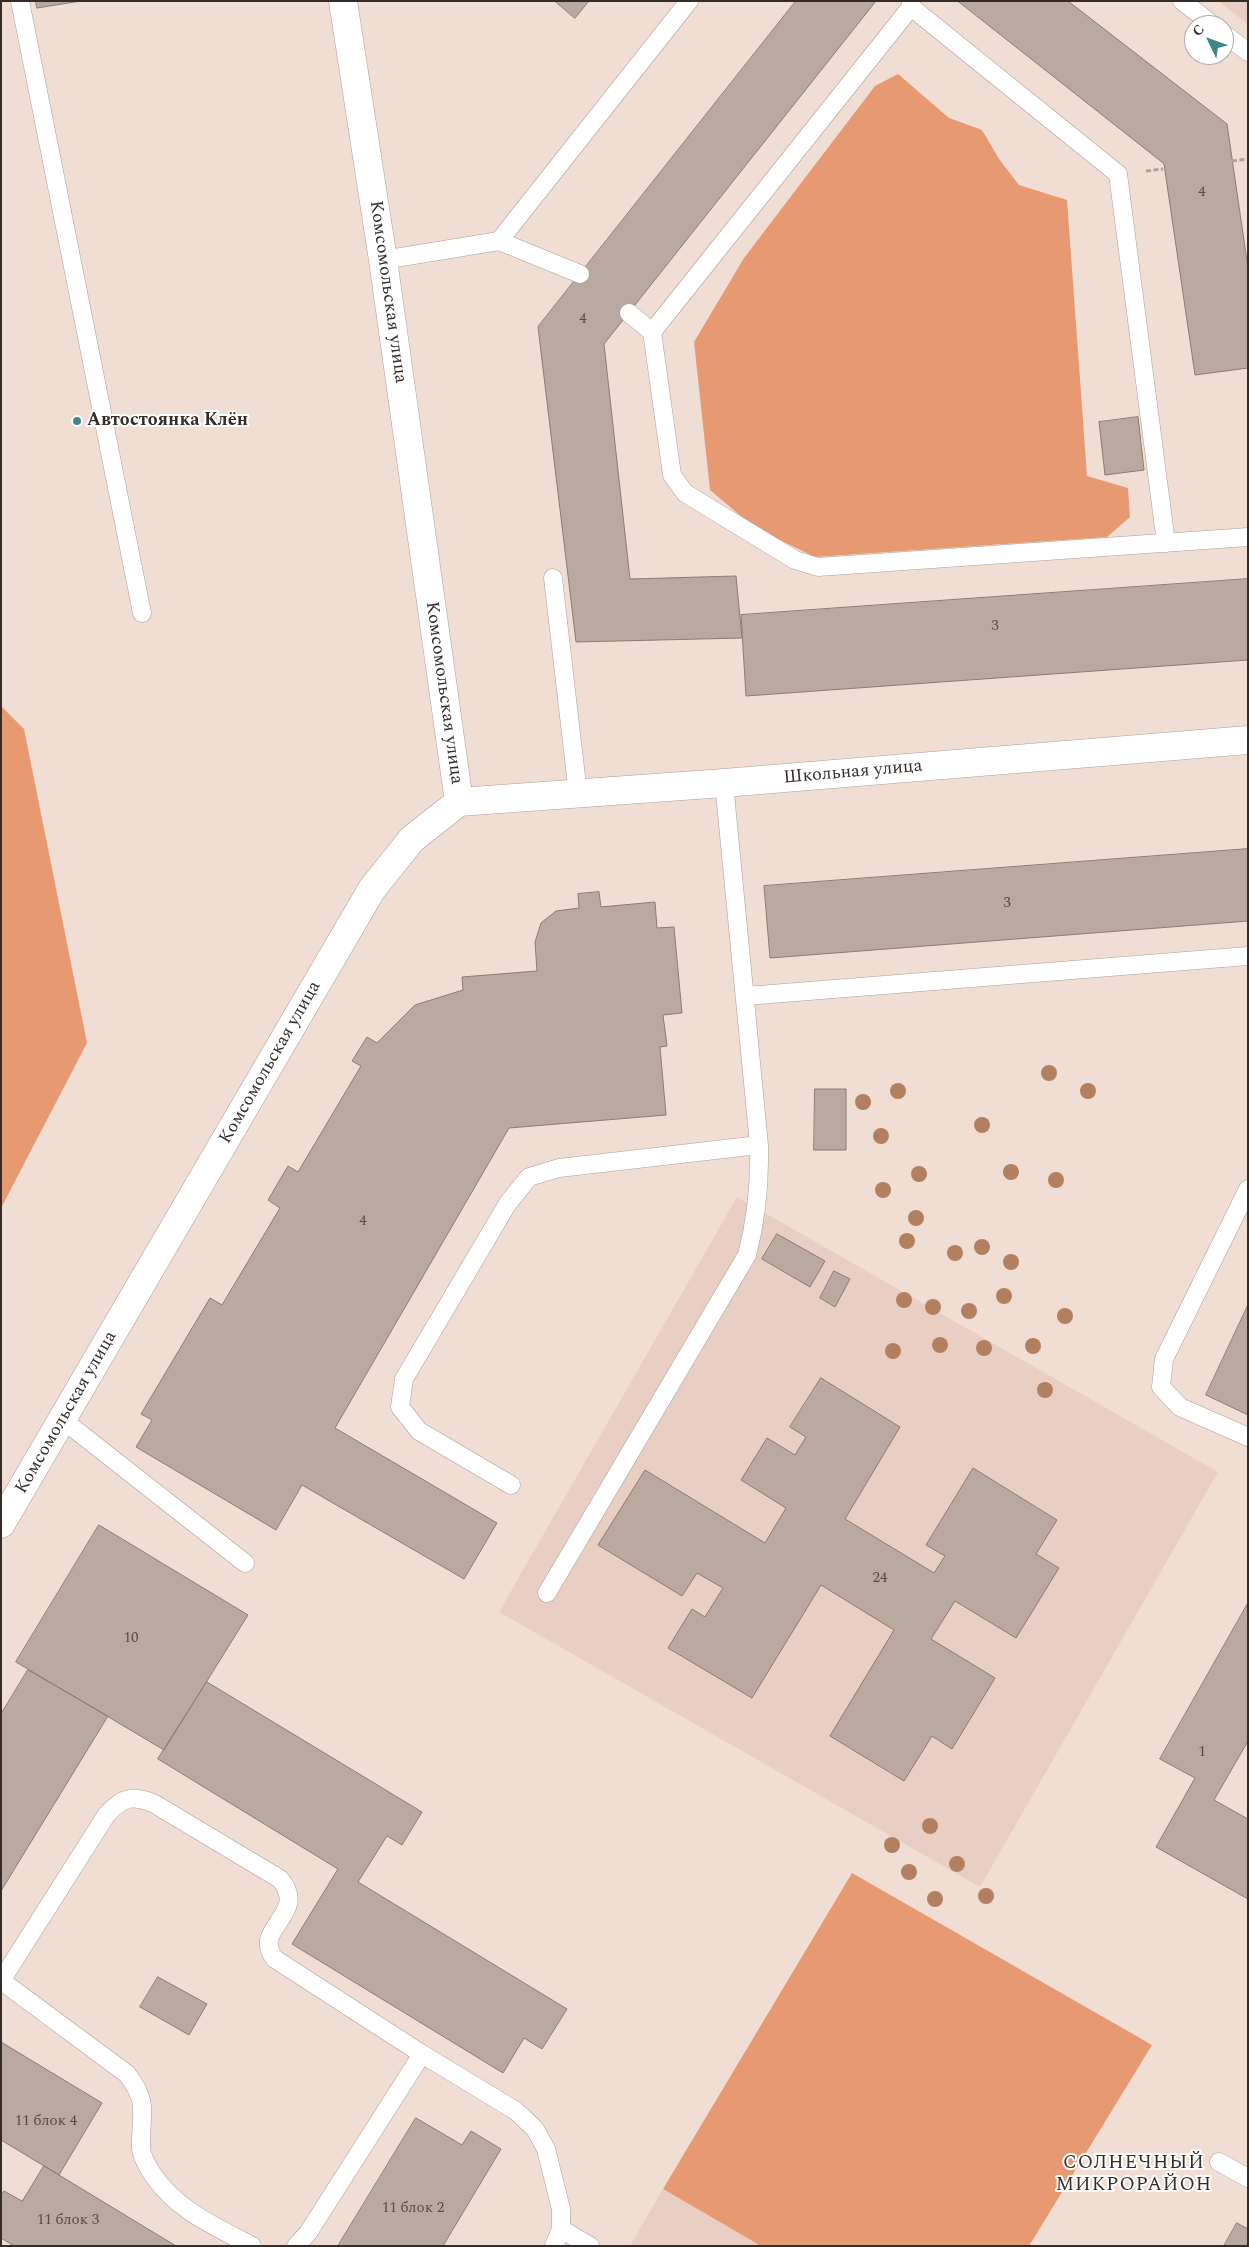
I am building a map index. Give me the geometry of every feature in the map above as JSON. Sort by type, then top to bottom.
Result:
[{"type":"street","name":"Комсомольская улица","points":[[1,1524],[372,889],[412,839],[459,802],[383,260],[343,1]]},
{"type":"street","name":"Школьная улица","points":[[459,802],[724,783],[1248,740]]},
{"type":"lane","points":[[20,1],[142,613]]},
{"type":"lane","points":[[499,242],[689,1]]},
{"type":"lane","points":[[1182,1],[1200,15]]},
{"type":"lane","points":[[652,332],[911,4],[1118,174],[1166,543]]},
{"type":"lane","points":[[1234,42],[1248,52]]},
{"type":"lane","points":[[383,260],[499,242],[580,274]]},
{"type":"lane","points":[[629,313],[652,332],[672,475],[685,493],[795,560],[818,567],[1248,537]]},
{"type":"lane","points":[[553,578],[578,794]]},
{"type":"lane","points":[[547,1594],[747,1255],[756,1218],[760,1179],[759,1145],[724,783]]},
{"type":"lane","points":[[746,996],[1248,956]]},
{"type":"lane","points":[[511,1485],[419,1431],[400,1407],[404,1379],[508,1203],[529,1177],[559,1168],[759,1145]]},
{"type":"lane","points":[[1248,1189],[1164,1359],[1161,1387],[1180,1407],[1248,1437]]},
{"type":"lane","points":[[63,1420],[245,1563]]},
{"type":"lane","points":[[252,2246],[185,2210],[162,2188],[148,2168],[140,2149],[143,2110],[138,2089],[127,2074],[2,1982],[108,1814],[118,1802],[128,1798],[141,1799],[153,1803],[280,1879],[289,1890],[290,1903],[269,1938],[270,1952],[275,1959],[422,2054],[516,2110],[535,2129],[546,2149],[561,2208],[561,2229],[554,2246]]},
{"type":"lane","points":[[296,2246],[308,2233],[422,2054]]},
{"type":"lane","points":[[1219,2162],[1248,2178]]},
{"type":"lane","points":[[561,2229],[590,2246]]},
{"type":"path","points":[[1232,161],[1248,159]]},
{"type":"shaded area","points":[[1218,1],[1248,1],[1248,24]]},
{"type":"shaded area","points":[[898,74],[949,118],[982,130],[999,159],[1019,185],[1067,200],[1087,476],[1128,488],[1130,517],[1107,537],[815,557],[755,528],[710,490],[694,342],[744,258],[875,86]]},
{"type":"shaded area","points":[[1,706],[24,729],[87,1043],[1,1208]]},
{"type":"shaded area","points":[[737,1197],[1218,1472],[980,1887],[499,1612]]},
{"type":"shaded area","points":[[852,1873],[1152,2045],[1029,2246],[761,2246],[663,2189]]},
{"type":"shaded area","points":[[663,2189],[761,2246],[630,2246]]},
{"type":"building","points":[[36,1],[81,1],[37,8]]},
{"type":"building","points":[[555,1],[589,1],[575,18]]},
{"type":"building","points":[[796,1],[876,1],[604,344],[630,579],[736,576],[742,638],[576,642],[538,327]]},
{"type":"building","points":[[958,1],[1068,1],[1227,124],[1248,268],[1248,368],[1195,375],[1164,164]]},
{"type":"building","points":[[1138,417],[1144,470],[1105,475],[1099,422]]},
{"type":"building","points":[[1248,579],[1248,660],[746,696],[741,615]]},
{"type":"building","points":[[1248,849],[1248,921],[770,958],[764,886]]},
{"type":"building","points":[[599,892],[601,907],[655,902],[657,928],[674,927],[682,1013],[663,1015],[667,1046],[660,1047],[666,1115],[509,1128],[335,1428],[497,1523],[464,1579],[302,1485],[276,1530],[136,1447],[152,1420],[141,1414],[210,1298],[222,1305],[280,1208],[268,1200],[288,1166],[298,1172],[361,1066],[352,1061],[367,1037],[377,1043],[415,1005],[463,990],[462,977],[537,971],[535,942],[541,923],[556,911],[579,908],[578,894]]},
{"type":"building","points":[[815,1089],[846,1089],[846,1150],[814,1150]]},
{"type":"building","points":[[777,1234],[825,1261],[810,1287],[762,1259]]},
{"type":"building","points":[[834,1271],[850,1279],[835,1307],[820,1298]]},
{"type":"building","points":[[1248,1305],[1248,1415],[1206,1395]]},
{"type":"building","points":[[821,1378],[900,1427],[845,1519],[934,1573],[945,1556],[926,1545],[973,1468],[1057,1520],[1036,1554],[1059,1568],[1016,1638],[955,1601],[931,1639],[995,1678],[952,1749],[932,1736],[904,1781],[830,1736],[894,1630],[821,1585],[752,1698],[668,1648],[692,1609],[705,1617],[723,1588],[697,1573],[682,1596],[598,1545],[645,1470],[765,1543],[786,1508],[741,1480],[767,1438],[795,1455],[806,1437],[790,1427]]},
{"type":"building","points":[[99,1525],[248,1615],[164,1750],[16,1662]]},
{"type":"building","points":[[1248,1603],[1248,1741],[1214,1800],[1248,1819],[1248,1899],[1156,1847],[1195,1778],[1160,1759]]},
{"type":"building","points":[[28,1670],[108,1716],[1,1891],[1,1714]]},
{"type":"building","points":[[207,1682],[422,1812],[402,1845],[387,1836],[358,1882],[567,2009],[542,2049],[524,2038],[503,2073],[292,1944],[338,1869],[158,1759]]},
{"type":"building","points":[[158,1977],[207,2004],[189,2035],[140,2007]]},
{"type":"building","points":[[1,2042],[102,2103],[59,2175],[1,2140]]},
{"type":"building","points":[[416,2118],[462,2145],[471,2131],[501,2149],[443,2246],[338,2246]]},
{"type":"building","points":[[44,2166],[176,2246],[14,2246],[1,2238],[1,2195],[4,2191],[22,2201]]},
{"type":"building","points":[[1237,2223],[1248,2229],[1248,2246],[1224,2246]]},
{"type":"place","name":"Автостоянка Клён","points":[[77,421]]},
{"type":"district","name":"СОЛНЕЧНЫЙ МИКРОРАЙОН","points":[[1134,2175]]}]
